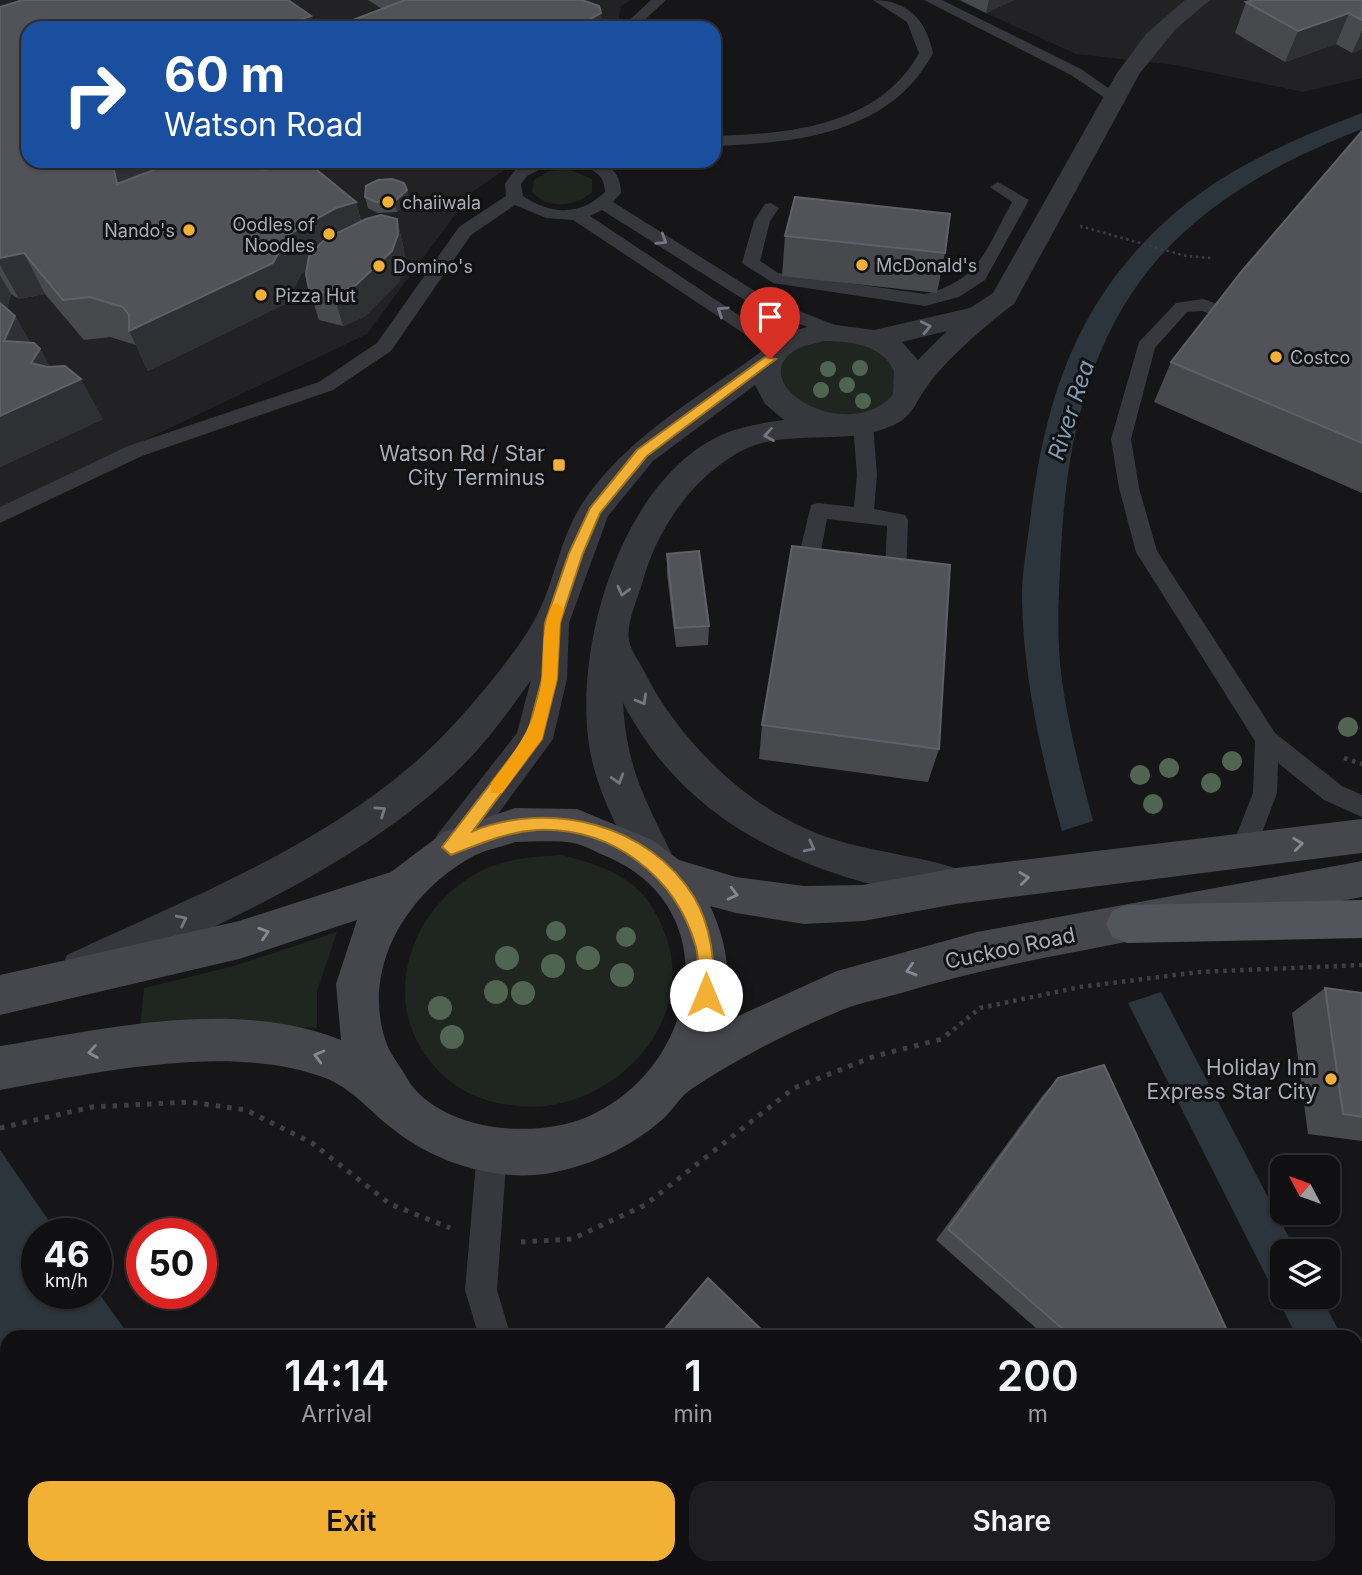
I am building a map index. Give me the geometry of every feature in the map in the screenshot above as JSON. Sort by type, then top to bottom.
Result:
[{"type":"main road","points":[[397,1104],[384,1087],[366,1053],[359,1031],[356,995],[358,973],[367,942],[381,913],[400,887],[424,866],[451,847],[505,828],[554,823],[608,835],[662,870],[736,895],[804,905],[863,903],[956,886],[1362,836]]},
{"type":"main road","points":[[0,1068],[99,1051],[195,1043],[252,1044],[295,1049],[341,1062],[445,1137],[492,1151],[540,1152],[591,1139],[630,1118],[648,1104],[676,1073],[696,1035],[708,978],[705,950],[697,919],[662,870]]},
{"type":"main road","name":"Cuckoo Road","points":[[676,1073],[751,1031],[837,991],[977,951],[1362,879]]},
{"type":"main road","points":[[0,995],[239,940],[400,887]]},
{"type":"main road","points":[[1127,924],[1362,919]]},
{"type":"street","points":[[662,870],[626,807],[607,744],[605,690],[611,639],[628,571],[655,515],[677,485],[705,459],[728,444],[764,435],[850,425],[895,410],[903,403],[910,386],[979,314],[1004,298],[1101,126],[1113,97],[1155,36],[1182,4]]},
{"type":"street","points":[[451,847],[534,739],[549,679],[552,623],[576,553],[594,511],[642,453],[797,337],[834,331],[874,339],[979,314]]},
{"type":"street","points":[[874,339],[902,360],[910,386]]},
{"type":"street","points":[[774,354],[765,376],[778,402],[797,415],[850,425]]},
{"type":"street","points":[[55,982],[258,883],[386,809],[442,762],[487,710],[552,623]]},
{"type":"street","points":[[611,639],[641,700],[673,750],[711,785],[741,807],[819,852],[956,886]]},
{"type":"lane","points":[[277,0],[308,21]]},
{"type":"lane","points":[[636,21],[659,0]]},
{"type":"lane","points":[[721,141],[756,141],[815,129],[857,116],[895,94],[909,81],[926,53],[922,27],[905,12],[880,0]]},
{"type":"lane","points":[[931,0],[1076,72],[1113,97]]},
{"type":"lane","points":[[532,168],[521,173],[513,184],[515,198],[528,210],[551,216],[577,215],[604,204],[613,193],[612,168]]},
{"type":"lane","points":[[771,208],[762,221],[751,263],[773,278],[925,300],[953,293],[979,276],[1021,200],[998,187]]},
{"type":"lane","points":[[0,516],[135,451],[326,386],[384,347],[466,231],[481,218],[515,198]]},
{"type":"lane","points":[[604,204],[760,302],[834,331]]},
{"type":"lane","points":[[577,215],[774,354]]},
{"type":"lane","points":[[1262,326],[1203,305],[1182,307],[1146,346],[1121,439],[1129,488],[1147,552],[1266,740],[1332,793],[1362,806]]},
{"type":"lane","points":[[850,425],[867,475],[863,516]]},
{"type":"lane","points":[[818,510],[863,516],[898,520],[895,579],[807,568],[818,510]]},
{"type":"lane","points":[[1243,851],[1265,793],[1266,740]]},
{"type":"lane","points":[[492,1151],[481,1290],[493,1330]]},
{"type":"path","points":[[1103,233],[1186,256],[1212,258]]},
{"type":"path","points":[[1322,785],[1345,758],[1362,764]]},
{"type":"path","points":[[3,1128],[92,1107]]},
{"type":"shaded area","points":[[0,0],[631,0],[621,6],[618,21],[21,21],[21,168],[507,168],[471,193],[367,334],[0,509]]},
{"type":"shaded area","points":[[957,0],[1362,0],[1362,78],[1303,92],[1175,65],[1076,54]]},
{"type":"shaded area","points":[[568,169],[592,179],[592,192],[578,201],[553,204],[532,191],[534,180],[549,171]]},
{"type":"shaded area","points":[[834,336],[882,351],[899,372],[896,394],[889,404],[867,414],[853,415],[802,410],[775,369],[788,349]]},
{"type":"shaded area","points":[[561,855],[608,870],[634,886],[650,903],[667,939],[673,972],[668,1004],[656,1034],[636,1060],[611,1081],[582,1096],[551,1105],[518,1106],[483,1099],[462,1090],[444,1076],[418,1042],[408,1016],[405,988],[409,960],[419,934],[434,909],[454,888],[479,872],[499,864]]},
{"type":"shaded area","points":[[337,932],[317,991],[317,1028],[183,1025],[140,1030],[144,988],[234,966]]},
{"type":"water","name":"River Rea","points":[[1362,113],[1362,129],[1303,154],[1247,184],[1221,202],[1173,243],[1127,300],[1092,372],[1072,450],[1066,490],[1062,530],[1059,640],[1062,681],[1093,821],[1062,831],[1034,715],[1022,597],[1038,469],[1058,386],[1073,348],[1092,311],[1115,276],[1143,243],[1176,212],[1241,167]]},
{"type":"water","points":[[1161,992],[1270,1201],[1270,1225],[1282,1225],[1290,1239],[1270,1239],[1270,1284],[1128,1003]]},
{"type":"water","points":[[0,1150],[47,1218],[21,1218],[21,1309],[110,1309],[125,1330],[0,1330]]},
{"type":"water","points":[[1283,1309],[1327,1309],[1338,1330],[1293,1330]]},
{"type":"building","points":[[23,0],[288,0],[311,16],[296,21],[21,21],[21,168],[113,168],[117,184],[159,168],[315,168],[356,202],[336,208],[289,234],[273,263],[129,331],[129,315],[123,307],[90,297],[63,300],[24,253],[0,258],[0,7]]},
{"type":"building","points":[[405,0],[582,0],[599,6],[601,13],[587,21],[353,20]]},
{"type":"building","points":[[1362,0],[1362,20],[1349,13],[1298,31],[1246,2]]},
{"type":"building","name":"Costco","points":[[1362,131],[1362,443],[1171,362],[1242,271]]},
{"type":"building","points":[[392,179],[404,183],[407,190],[395,201],[376,202],[365,197],[366,186],[378,180]]},
{"type":"building","points":[[795,197],[950,214],[945,253],[785,236]]},
{"type":"building","points":[[381,215],[397,219],[398,234],[392,251],[356,285],[334,295],[309,289],[306,274],[309,256],[325,239],[366,219]]},
{"type":"building","points":[[0,303],[15,316],[4,341],[34,343],[40,349],[31,363],[47,367],[65,366],[81,379],[0,416]]},
{"type":"building","points":[[792,546],[950,565],[939,749],[762,725]]},
{"type":"building","points":[[699,551],[709,626],[675,628],[667,554]]},
{"type":"building","points":[[1325,988],[1362,993],[1362,1117],[1343,1114]]},
{"type":"building","points":[[1104,1065],[1227,1330],[1064,1330],[948,1229],[1058,1078]]},
{"type":"building","points":[[708,1278],[762,1330],[664,1330]]},
{"type":"slow traffic","points":[[496,788],[534,739],[549,679],[552,623],[557,609]]},
{"type":"place","name":"chaiiwala","points":[[388,202]]},
{"type":"place","name":"Nando's","points":[[189,230]]},
{"type":"place","name":"Oodles of Noodles","points":[[329,234]]},
{"type":"place","name":"McDonald's","points":[[862,265]]},
{"type":"place","name":"Domino's","points":[[379,266]]},
{"type":"place","name":"Pizza Hut","points":[[261,295]]},
{"type":"place","name":"Costco","points":[[1276,357]]},
{"type":"place","name":"Watson Rd / Star City Terminus","points":[[559,465]]},
{"type":"place","name":"Holiday Inn Express Star City","points":[[1331,1079]]},
{"type":"route","points":[[706,995],[708,978],[705,950],[697,919],[688,902],[657,865],[625,843],[589,829],[538,823],[491,831],[451,847],[534,739],[549,679],[552,623],[576,553],[594,511],[642,453],[770,359]]}]
